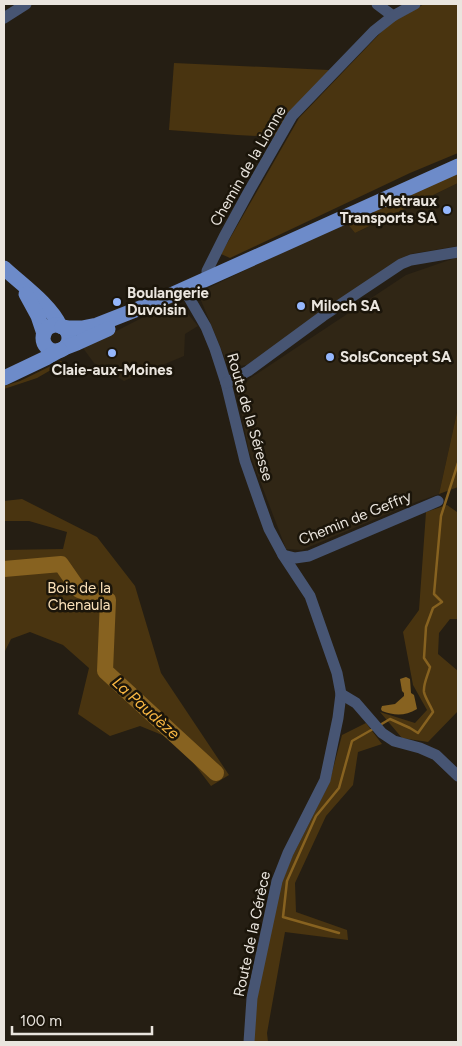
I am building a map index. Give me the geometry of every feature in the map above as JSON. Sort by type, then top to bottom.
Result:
[{"type":"main road","points":[[4,369],[29,357],[50,326],[68,328],[91,327],[154,303],[458,166]]},
{"type":"main road","points":[[4,378],[40,362],[62,349],[67,345],[69,337],[66,329],[61,326],[49,310],[8,271]]},
{"type":"main road","points":[[8,271],[33,304],[45,344],[50,349],[56,351],[77,344],[106,330],[154,303]]},
{"type":"street","points":[[4,18],[26,4]]},
{"type":"street","points":[[376,4],[393,16]]},
{"type":"street","name":"Chemin de la Lionne","points":[[207,278],[207,271],[224,237],[292,116],[374,31],[393,16],[415,4]]},
{"type":"street","points":[[226,383],[248,371],[323,316],[401,264],[411,260],[458,252]]},
{"type":"street","name":"Route de la Séresse","points":[[184,289],[206,327],[215,349],[226,383],[245,461],[269,529],[283,554]]},
{"type":"street","name":"Chemin de Geffry","points":[[283,554],[295,558],[309,556],[438,501]]},
{"type":"street","name":"Route de la Cérèce","points":[[249,1042],[252,998],[277,881],[288,853],[325,780],[341,694],[337,673],[310,596],[283,554]]},
{"type":"street","points":[[341,694],[356,703],[382,733],[394,741],[436,754],[458,776]]},
{"type":"shaded area","points":[[458,183],[458,246],[410,254],[247,365],[232,367],[226,361],[200,298],[202,291],[346,222],[355,233]]},
{"type":"shaded area","points":[[458,257],[458,408],[439,494],[302,550],[286,549],[249,452],[238,395],[249,379],[406,275]]},
{"type":"shaded area","points":[[175,301],[198,326],[185,334],[184,356],[124,381],[94,363],[83,348]]},
{"type":"shaded area","points":[[406,677],[410,679],[411,693],[414,695],[417,709],[400,714],[382,711],[382,706],[395,704],[404,696],[400,679]]},
{"type":"green space","points":[[424,4],[458,4],[458,153],[410,173],[230,258],[221,254],[299,118],[389,24]]},
{"type":"green space","points":[[174,63],[329,70],[277,137],[169,130]]},
{"type":"green space","points":[[458,171],[458,183],[355,233],[346,222]]},
{"type":"green space","points":[[61,361],[63,363],[37,378],[4,389],[4,386],[20,381]]},
{"type":"green space","points":[[458,408],[458,487],[439,494]]},
{"type":"green space","name":"Bois de la Chenaula","points":[[22,499],[97,537],[135,586],[161,673],[229,775],[211,786],[177,741],[140,726],[110,736],[78,714],[89,668],[63,645],[30,632],[11,639],[4,653],[4,550],[63,549],[67,532],[29,521],[4,521],[4,501]]},
{"type":"green space","points":[[447,505],[457,512],[458,619],[450,619],[439,633],[438,654],[458,671],[458,711],[428,742],[402,738],[380,712],[415,723],[427,710],[413,685],[403,632],[419,610],[426,512]]},
{"type":"green space","points":[[366,723],[382,744],[358,752],[353,785],[326,816],[295,883],[296,912],[347,930],[348,940],[285,932],[267,1033],[268,1042],[253,1042],[256,1001],[281,884],[292,857],[329,784],[342,735]]},
{"type":"waterway","name":"La Paudèze","points":[[380,725],[390,719],[418,733],[433,712],[424,692],[430,667],[424,658],[426,627],[433,608],[442,602],[434,594],[441,516],[458,463]]},
{"type":"waterway","name":"La Paudèze","points":[[4,569],[61,564],[79,590],[108,600],[105,671],[216,773]]},
{"type":"waterway","points":[[339,933],[283,917],[287,881],[316,816],[339,788],[352,741],[373,729]]},
{"type":"place","name":"Metraux Transports SA","points":[[447,210]]},
{"type":"place","name":"Boulangerie Duvoisin","points":[[117,302]]},
{"type":"place","name":"Miloch SA","points":[[301,306]]},
{"type":"place","name":"Claie-aux-Moines","points":[[112,353]]},
{"type":"place","name":"SolsConcept SA","points":[[330,357]]}]
